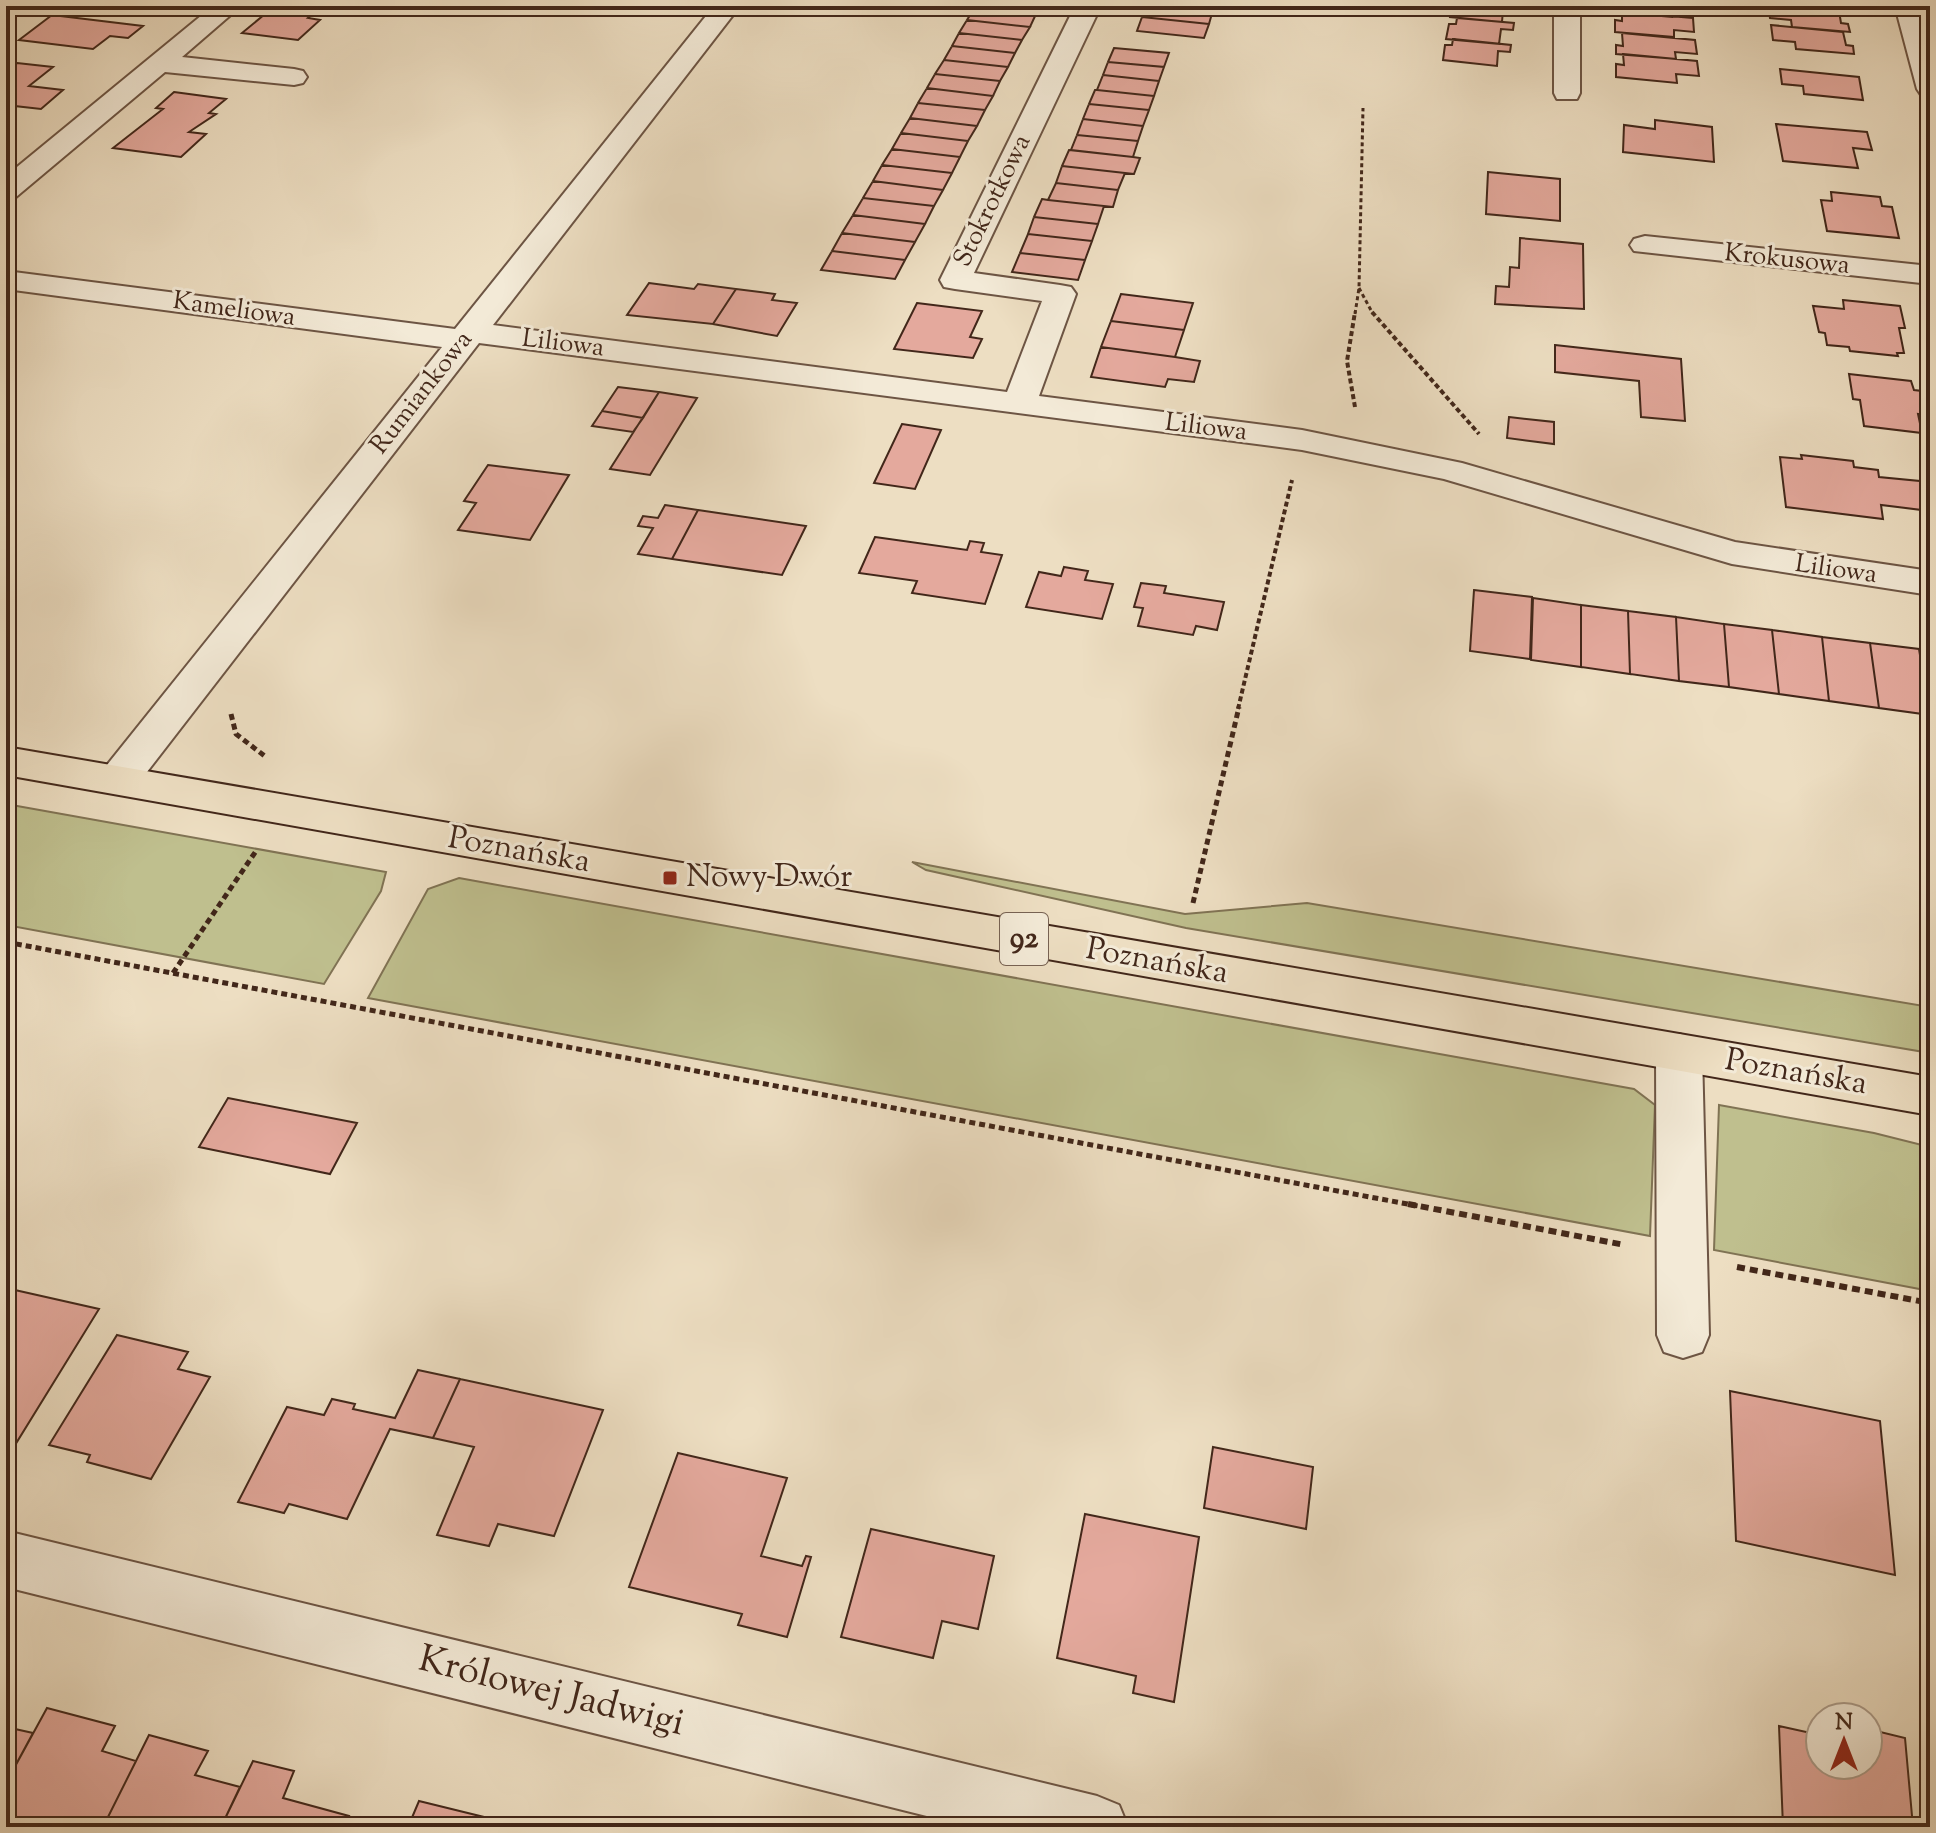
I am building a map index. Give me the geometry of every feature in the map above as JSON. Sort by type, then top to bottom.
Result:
[{"type":"main road","name":"Poznańska","points":[[6,761],[1930,1096]]},
{"type":"street","points":[[6,191],[228,6]]},
{"type":"street","name":"Rumiankowa","points":[[118,780],[727,6]]},
{"type":"street","name":"Stokrotkowa","points":[[1019,405],[1060,294],[955,280],[1088,6]]},
{"type":"street","points":[[1567,6],[1567,93]]},
{"type":"street","points":[[1908,6],[1930,89]]},
{"type":"street","points":[[159,63],[294,77]]},
{"type":"street","name":"Krokusowa","points":[[1645,245],[1930,275]]},
{"type":"street","name":"Kameliowa","points":[[6,280],[466,336]]},
{"type":"street","name":"Liliowa","points":[[466,336],[1302,440],[1370,453],[1490,483],[1732,553],[1930,583]]},
{"type":"street","points":[[1679,1053],[1683,1335]]},
{"type":"street","name":"Królowej Jadwigi","points":[[6,1559],[1097,1827]]},
{"type":"path","points":[[1363,108],[1359,288],[1347,361],[1355,410],[1366,428],[1370,453]]},
{"type":"path","points":[[1359,288],[1378,323],[1490,445],[1490,483]]},
{"type":"path","points":[[1193,903],[1302,440]]},
{"type":"path","points":[[173,973],[311,769],[277,763],[256,752],[236,734],[231,715],[233,704]]},
{"type":"path","points":[[6,942],[1930,1303]]},
{"type":"green space","points":[[6,804],[386,872],[381,891],[324,984],[6,925]]},
{"type":"green space","points":[[912,862],[1185,914],[1307,903],[1930,1007],[1930,1053],[1186,928],[926,870]]},
{"type":"green space","points":[[459,878],[1634,1089],[1655,1105],[1650,1236],[368,998],[428,889]]},
{"type":"green space","points":[[1719,1105],[1874,1133],[1930,1147],[1930,1291],[1714,1250]]},
{"type":"building","points":[[284,6],[319,9],[308,18],[320,20],[298,40],[242,33],[265,14],[274,15]]},
{"type":"building","points":[[975,6],[1040,6],[1036,14]]},
{"type":"building","points":[[1146,6],[1213,10],[1209,24],[1142,17]]},
{"type":"building","points":[[1452,6],[1515,6],[1515,11],[1503,10],[1502,22],[1450,17]]},
{"type":"building","points":[[1615,6],[1692,6],[1692,11],[1672,9],[1672,17],[1615,12]]},
{"type":"building","points":[[1768,6],[1839,11],[1841,23],[1848,24],[1850,32],[1792,27],[1791,20],[1770,18]]},
{"type":"building","points":[[1789,6],[1844,6],[1846,12]]},
{"type":"building","points":[[975,7],[1036,14],[1030,27],[967,20]]},
{"type":"building","points":[[1622,12],[1693,18],[1694,32],[1674,30],[1674,37],[1615,32],[1615,20],[1622,21]]},
{"type":"building","points":[[52,15],[143,26],[128,38],[110,36],[93,49],[19,40]]},
{"type":"building","points":[[1142,17],[1209,24],[1204,38],[1137,31]]},
{"type":"building","points":[[1457,18],[1514,23],[1513,30],[1501,29],[1499,44],[1446,39],[1449,24],[1456,24]]},
{"type":"building","points":[[967,20],[1030,27],[1022,40],[959,33]]},
{"type":"building","points":[[1771,25],[1843,32],[1846,45],[1853,46],[1854,54],[1796,49],[1795,42],[1773,40]]},
{"type":"building","points":[[959,33],[1022,40],[1015,53],[952,46]]},
{"type":"building","points":[[1622,33],[1695,40],[1697,54],[1675,52],[1676,59],[1616,54],[1616,45],[1623,46]]},
{"type":"building","points":[[1453,39],[1511,45],[1510,52],[1498,51],[1497,66],[1443,60],[1445,45],[1452,45]]},
{"type":"building","points":[[952,46],[1015,53],[1008,67],[944,60]]},
{"type":"building","points":[[1114,48],[1169,53],[1164,67],[1108,62]]},
{"type":"building","points":[[1623,54],[1697,61],[1699,76],[1676,74],[1677,83],[1616,77],[1616,64],[1624,65]]},
{"type":"building","points":[[944,60],[1008,67],[1000,81],[935,74]]},
{"type":"building","points":[[1108,62],[1164,67],[1159,81],[1103,75]]},
{"type":"building","points":[[17,63],[53,67],[29,86],[63,90],[41,109],[6,105],[6,72]]},
{"type":"building","points":[[1780,69],[1859,77],[1863,100],[1804,94],[1803,86],[1782,84]]},
{"type":"building","points":[[935,74],[1000,81],[993,96],[927,88]]},
{"type":"building","points":[[1103,75],[1159,81],[1154,96],[1097,90]]},
{"type":"building","points":[[927,88],[993,96],[985,110],[918,103]]},
{"type":"building","points":[[1095,90],[1154,96],[1149,110],[1089,104]]},
{"type":"building","points":[[174,92],[226,99],[209,113],[216,114],[189,132],[206,134],[181,157],[113,148],[163,109],[156,108]]},
{"type":"building","points":[[918,103],[985,110],[977,126],[910,118]]},
{"type":"building","points":[[1089,104],[1149,110],[1143,126],[1083,119]]},
{"type":"building","points":[[910,118],[977,126],[968,141],[901,133]]},
{"type":"building","points":[[1083,119],[1143,126],[1138,141],[1077,135]]},
{"type":"building","points":[[1655,120],[1712,127],[1714,162],[1623,152],[1624,125],[1655,129]]},
{"type":"building","points":[[1776,124],[1867,132],[1872,150],[1853,148],[1858,168],[1783,161]]},
{"type":"building","points":[[901,133],[968,141],[960,157],[892,149]]},
{"type":"building","points":[[1077,135],[1138,141],[1133,157],[1071,150]]},
{"type":"building","points":[[892,149],[960,157],[952,173],[882,165]]},
{"type":"building","points":[[1069,150],[1140,158],[1134,174],[1062,166]]},
{"type":"building","points":[[882,165],[952,173],[943,190],[873,181]]},
{"type":"building","points":[[1062,166],[1125,173],[1118,190],[1056,183]]},
{"type":"building","points":[[1488,172],[1560,179],[1560,221],[1486,214]]},
{"type":"building","points":[[873,181],[943,190],[934,206],[863,198]]},
{"type":"building","points":[[1056,183],[1118,190],[1113,207],[1048,200]]},
{"type":"building","points":[[1831,192],[1880,197],[1882,206],[1892,207],[1899,238],[1827,231],[1821,200],[1832,201]]},
{"type":"building","points":[[863,198],[934,206],[925,224],[853,215]]},
{"type":"building","points":[[1042,199],[1104,206],[1098,224],[1034,217]]},
{"type":"building","points":[[853,215],[925,224],[915,242],[842,233]]},
{"type":"building","points":[[1034,217],[1098,224],[1092,241],[1028,234]]},
{"type":"building","points":[[842,233],[915,242],[905,260],[832,251]]},
{"type":"building","points":[[1028,234],[1092,241],[1085,260],[1020,253]]},
{"type":"building","points":[[1520,238],[1583,244],[1584,309],[1495,304],[1496,286],[1509,287],[1510,267],[1519,268]]},
{"type":"building","points":[[832,251],[905,260],[895,279],[821,270]]},
{"type":"building","points":[[1020,253],[1085,260],[1078,280],[1012,272]]},
{"type":"building","points":[[649,283],[694,289],[698,284],[736,289],[713,324],[627,315]]},
{"type":"building","points":[[736,289],[775,294],[772,300],[797,303],[777,336],[713,324]]},
{"type":"building","points":[[1121,294],[1193,303],[1184,330],[1111,321]]},
{"type":"building","points":[[1843,300],[1900,306],[1905,328],[1899,328],[1904,353],[1897,353],[1898,356],[1850,351],[1849,347],[1827,345],[1825,333],[1819,332],[1813,306],[1844,309]]},
{"type":"building","points":[[917,303],[982,311],[970,337],[982,339],[973,358],[894,349]]},
{"type":"building","points":[[1111,321],[1184,330],[1175,357],[1101,347]]},
{"type":"building","points":[[1555,345],[1681,359],[1685,421],[1641,417],[1639,381],[1555,372]]},
{"type":"building","points":[[1101,347],[1200,361],[1194,382],[1168,379],[1165,387],[1091,377]]},
{"type":"building","points":[[1849,374],[1911,381],[1914,390],[1922,391],[1927,415],[1918,414],[1922,433],[1864,426],[1860,400],[1853,399]]},
{"type":"building","points":[[618,387],[659,392],[643,418],[602,411]]},
{"type":"building","points":[[659,392],[697,398],[650,475],[610,469]]},
{"type":"building","points":[[602,411],[643,418],[633,432],[592,426]]},
{"type":"building","points":[[1509,417],[1554,422],[1554,444],[1507,438]]},
{"type":"building","points":[[902,424],[941,430],[915,489],[874,483]]},
{"type":"building","points":[[1801,455],[1853,461],[1854,467],[1878,470],[1879,477],[1930,482],[1930,511],[1881,505],[1883,519],[1786,507],[1780,457],[1802,459]]},
{"type":"building","points":[[488,465],[569,475],[530,540],[458,530],[476,503],[464,501]]},
{"type":"building","points":[[665,505],[698,510],[672,559],[638,554],[653,528],[638,526],[643,516],[658,518]]},
{"type":"building","points":[[698,510],[806,526],[782,575],[672,559]]},
{"type":"building","points":[[875,537],[967,550],[970,541],[984,543],[981,552],[1002,555],[985,604],[912,593],[917,581],[859,573]]},
{"type":"building","points":[[1064,567],[1088,571],[1085,580],[1113,584],[1102,619],[1026,607],[1039,572],[1061,576]]},
{"type":"building","points":[[1141,583],[1166,586],[1164,593],[1224,602],[1217,630],[1196,626],[1193,635],[1138,626],[1143,608],[1134,607]]},
{"type":"building","points":[[1474,590],[1532,597],[1530,659],[1470,651]]},
{"type":"building","points":[[1533,598],[1581,605],[1581,667],[1531,660]]},
{"type":"building","points":[[1581,605],[1628,611],[1630,674],[1581,667]]},
{"type":"building","points":[[1628,611],[1676,617],[1679,681],[1630,674]]},
{"type":"building","points":[[1676,617],[1724,624],[1729,687],[1679,681]]},
{"type":"building","points":[[1724,624],[1772,630],[1779,694],[1729,687]]},
{"type":"building","points":[[1772,630],[1822,637],[1829,701],[1779,694]]},
{"type":"building","points":[[1822,637],[1870,643],[1879,708],[1829,701]]},
{"type":"building","points":[[1870,643],[1919,649],[1930,715],[1879,708]]},
{"type":"building","points":[[1919,649],[1930,651],[1930,711]]},
{"type":"building","points":[[228,1098],[357,1123],[330,1174],[199,1147]]},
{"type":"building","points":[[6,1288],[99,1309],[15,1445],[6,1443]]},
{"type":"building","points":[[117,1335],[188,1352],[178,1369],[210,1377],[151,1479],[87,1462],[90,1455],[49,1445]]},
{"type":"building","points":[[418,1370],[460,1379],[433,1438],[390,1429],[347,1519],[289,1504],[284,1513],[238,1502],[287,1407],[324,1415],[332,1399],[355,1404],[353,1409],[395,1418]]},
{"type":"building","points":[[460,1379],[603,1410],[554,1536],[498,1524],[489,1546],[437,1535],[474,1447],[433,1438]]},
{"type":"building","points":[[1730,1391],[1880,1421],[1895,1575],[1736,1541]]},
{"type":"building","points":[[1213,1447],[1313,1467],[1306,1529],[1204,1508]]},
{"type":"building","points":[[678,1453],[787,1478],[761,1556],[802,1566],[806,1556],[811,1557],[787,1637],[738,1625],[742,1614],[629,1587]]},
{"type":"building","points":[[1085,1514],[1199,1537],[1174,1702],[1133,1693],[1136,1676],[1057,1658]]},
{"type":"building","points":[[871,1529],[994,1556],[978,1629],[942,1621],[933,1658],[841,1637]]},
{"type":"building","points":[[47,1708],[115,1726],[102,1751],[136,1761],[103,1827],[6,1827],[6,1783]]},
{"type":"building","points":[[1779,1726],[1804,1731],[1804,1781],[1884,1781],[1884,1733],[1905,1738],[1913,1827],[1783,1827]]},
{"type":"building","points":[[6,1727],[33,1733],[6,1783]]},
{"type":"building","points":[[149,1735],[208,1751],[195,1775],[240,1787],[221,1827],[103,1827]]},
{"type":"building","points":[[253,1761],[294,1771],[283,1798],[349,1816],[344,1827],[221,1827]]},
{"type":"building","points":[[419,1801],[484,1817],[480,1827],[408,1827]]},
{"type":"place","name":"Nowy Dwór","points":[[670,878]]}]
